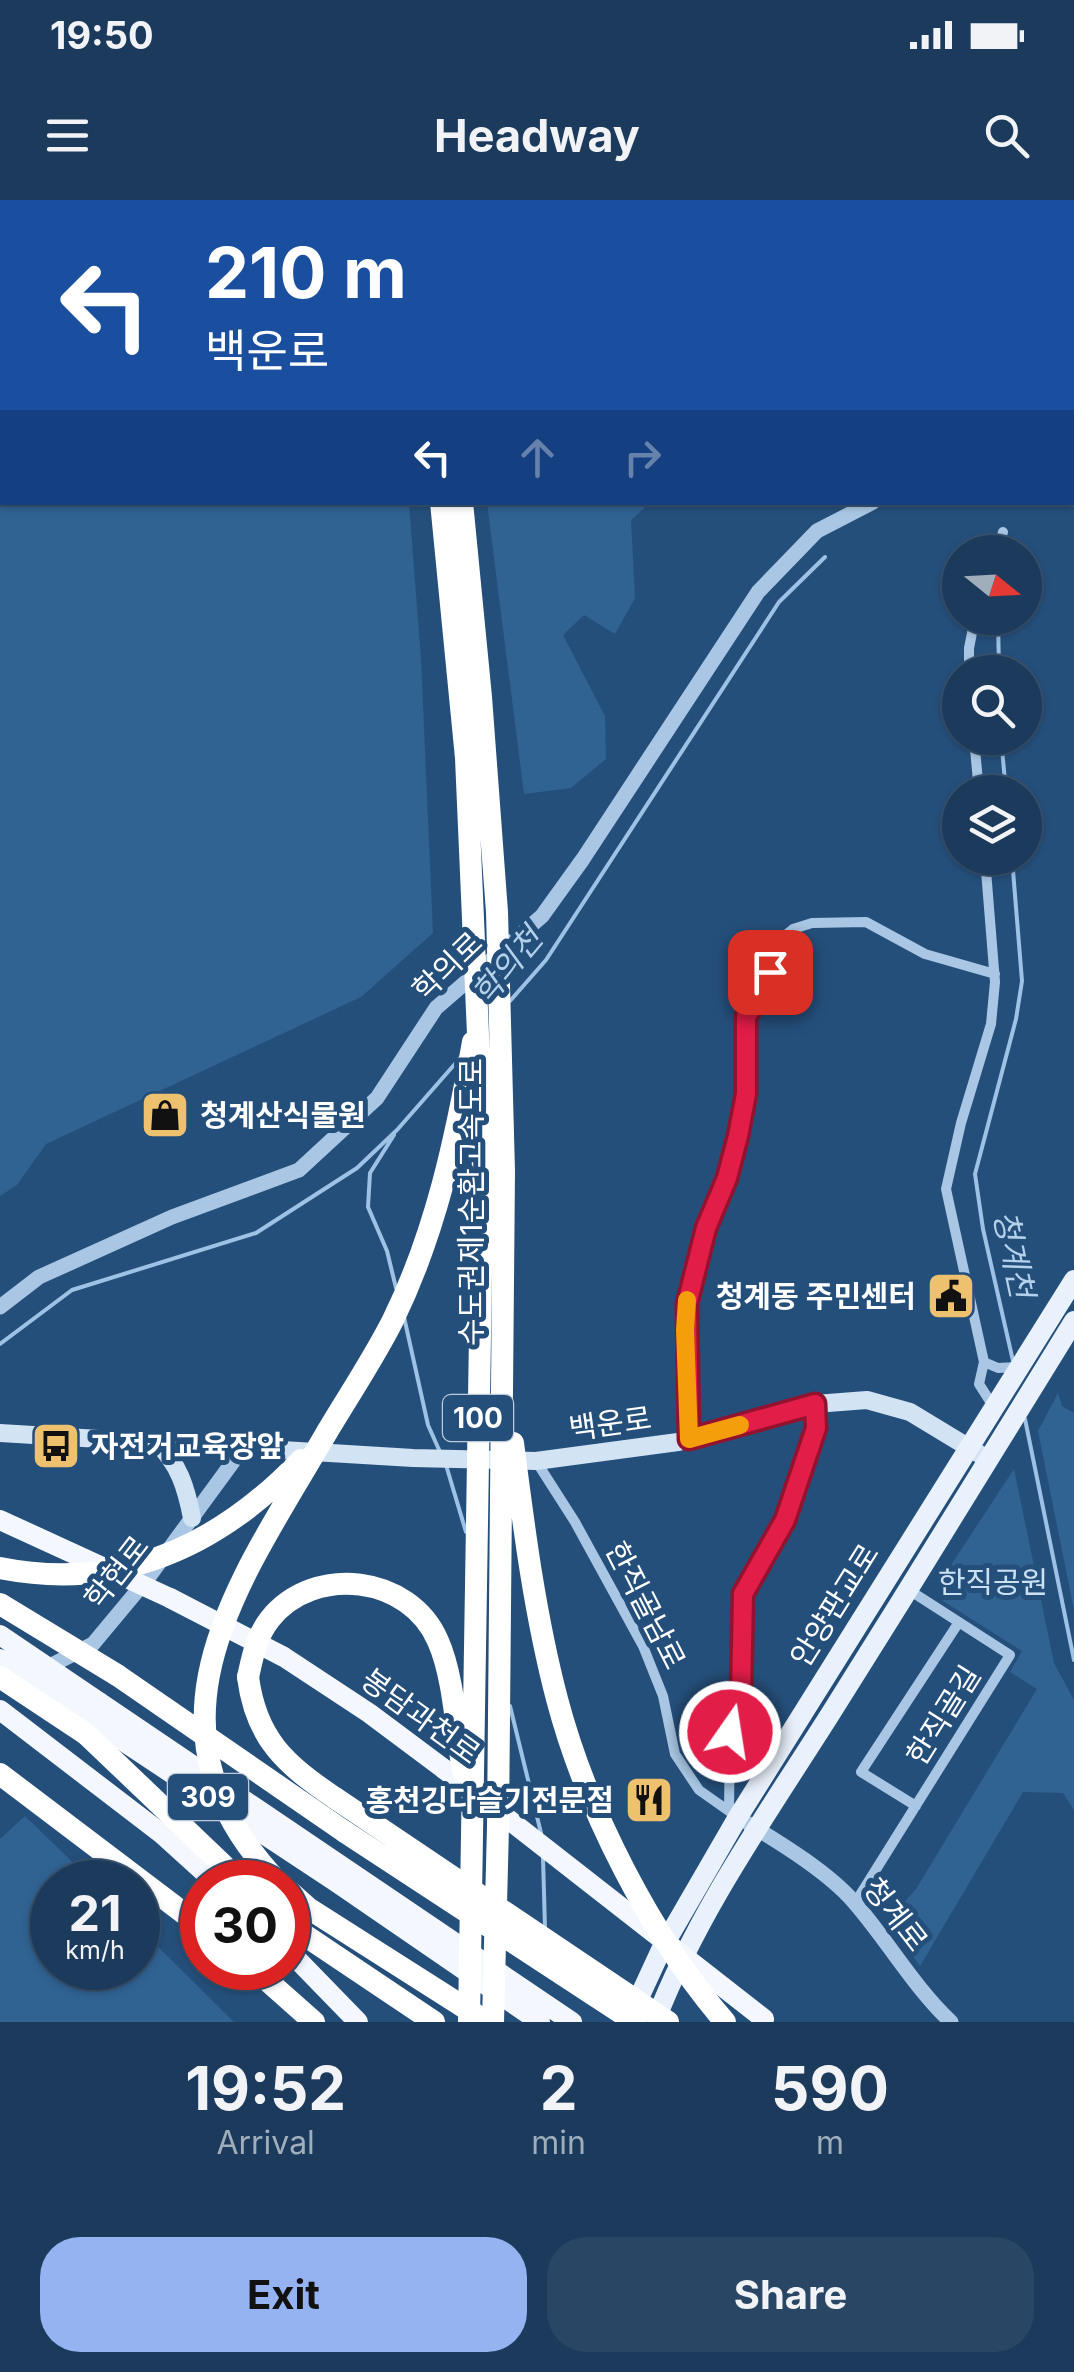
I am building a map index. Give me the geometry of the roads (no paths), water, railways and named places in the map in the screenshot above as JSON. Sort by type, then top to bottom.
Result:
[{"type":"highway","name":"수도권제1순환고속도로","points":[[441,505],[466,758],[483,1149],[469,2022]]},
{"type":"highway","name":"수도권제1순환고속도로","points":[[462,505],[497,912],[504,1171],[498,1826],[490,2022]]},
{"type":"highway","points":[[256,1860],[216,1791],[205,1747],[210,1664],[220,1626],[392,1322],[435,1216],[453,1151],[479,1009]]},
{"type":"highway","points":[[502,1354],[528,1560],[558,1703],[588,1788],[623,1864],[662,1934],[725,2022]]},
{"type":"highway","points":[[0,1568],[75,1574],[133,1566],[171,1555],[210,1536],[250,1508],[328,1432]]},
{"type":"highway","name":"봉담과천로","points":[[0,1520],[170,1598],[284,1657],[369,1713],[766,2021]]},
{"type":"highway","points":[[472,1826],[438,1640],[423,1618],[406,1601],[377,1586],[348,1583],[321,1586],[296,1596],[272,1616],[256,1640],[248,1676],[252,1706],[264,1733],[282,1757],[335,1798],[668,2022]]},
{"type":"highway","points":[[0,1604],[117,1675],[632,2022]]},
{"type":"highway","name":"309","points":[[0,1635],[338,1873],[540,2022]]},
{"type":"highway","name":"309","points":[[0,1659],[83,1723],[338,1873],[572,2022]]},
{"type":"highway","points":[[0,1678],[83,1723],[219,1860]]},
{"type":"highway","points":[[0,1710],[191,1860]]},
{"type":"highway","points":[[0,1774],[180,1911]]},
{"type":"highway","points":[[310,1909],[490,2022]]},
{"type":"highway","points":[[310,1947],[434,2022]]},
{"type":"highway","points":[[310,1961],[358,2022]]},
{"type":"highway","points":[[278,1990],[314,2022]]},
{"type":"main road","name":"안양판교로","points":[[632,2022],[661,1950],[733,1814],[995,1404],[1008,1367],[1036,1338],[1074,1280]]},
{"type":"main road","name":"안양판교로","points":[[655,2022],[672,1976],[757,1829],[1044,1371],[1066,1353],[1074,1321]]},
{"type":"main road","name":"백운로","points":[[242,1448],[536,1461],[689,1439],[815,1404],[867,1400],[910,1412],[990,1460]]},
{"type":"main road","points":[[0,1432],[242,1448]]},
{"type":"main road","points":[[156,1442],[178,1468],[186,1485],[192,1518]]},
{"type":"street","name":"학의로","points":[[0,1308],[39,1277],[172,1217],[299,1170],[377,1098],[436,1008],[542,916],[583,860],[758,592],[817,531],[867,505]]},
{"type":"street","points":[[986,875],[995,974],[990,1024],[946,1189],[984,1362],[979,1384],[995,1404]]},
{"type":"street","points":[[689,1439],[687,1304],[706,1228],[727,1178],[738,1136],[746,1094],[746,1016],[764,992],[782,938],[812,923],[866,922],[925,954],[995,974]]},
{"type":"street","points":[[984,1362],[1008,1367]]},
{"type":"street","points":[[733,1814],[730,1732],[741,1696],[743,1594],[785,1520],[816,1428],[815,1404]]},
{"type":"street","name":"학현로","points":[[0,1690],[93,1644],[148,1578],[242,1448]]},
{"type":"street","name":"한직골남로","points":[[536,1461],[643,1646],[663,1696],[675,1754],[699,1790],[733,1814]]},
{"type":"street","name":"한직골길","points":[[855,1904],[1010,1655],[909,1590]]},
{"type":"street","points":[[916,1806],[860,1772],[959,1622]]},
{"type":"street","name":"청계로","points":[[733,1814],[836,1884],[951,2022]]},
{"type":"waterway","name":"학의천","points":[[510,1001],[546,960],[779,602],[825,557]]},
{"type":"waterway","name":"청계천","points":[[998,635],[999,655]]},
{"type":"waterway","name":"청계천","points":[[1003,755],[1004,775]]},
{"type":"waterway","name":"청계천","points":[[1013,875],[1022,981],[1016,1019],[975,1174],[983,1229],[1013,1361]]},
{"type":"waterway","name":"학의천","points":[[0,1344],[72,1290],[256,1233],[357,1168],[397,1130],[461,1057]]},
{"type":"waterway","points":[[394,1135],[370,1173],[368,1207],[387,1251],[396,1288]]},
{"type":"waterway","points":[[404,1317],[428,1425],[440,1452]]},
{"type":"waterway","name":"청계천","points":[[1025,1419],[1074,1660]]},
{"type":"waterway","points":[[446,1465],[466,1532]]},
{"type":"waterway","points":[[510,1706],[541,1833]]},
{"type":"waterway","points":[[543,1858],[545,1928]]},
{"type":"place","name":"청계산식물원","points":[[165,1115]]},
{"type":"place","name":"청계동 주민센터","points":[[951,1296]]},
{"type":"place","name":"자전거교육장앞","points":[[56,1446]]},
{"type":"place","name":"홍천깅다슬기전문점","points":[[649,1800]]},
{"type":"park label","name":"한직공원","points":[[993,1582]]}]
